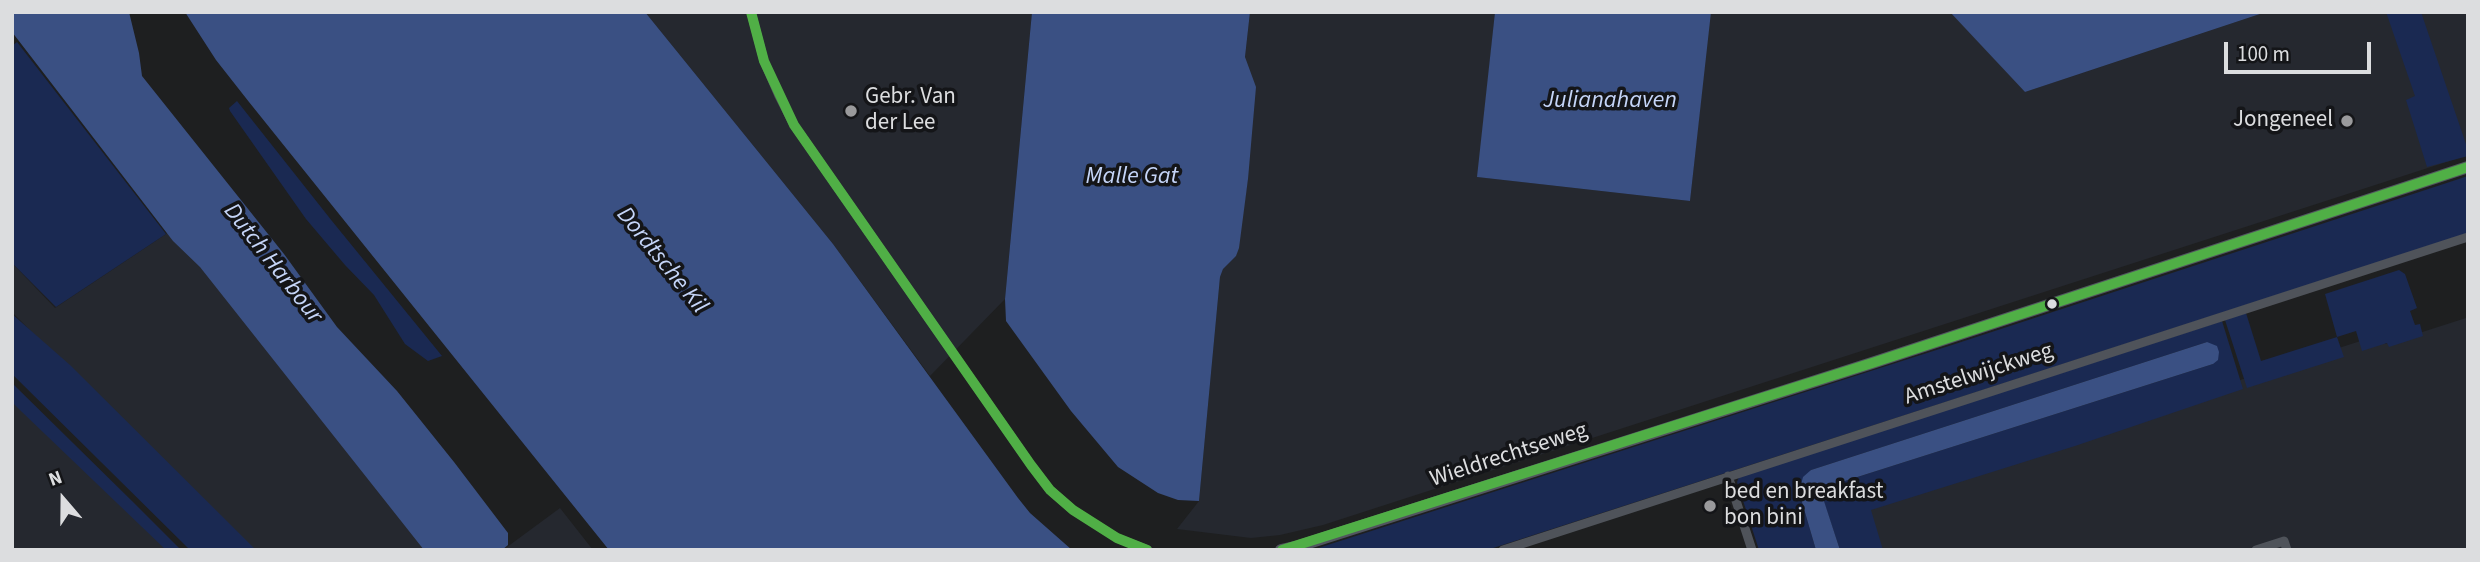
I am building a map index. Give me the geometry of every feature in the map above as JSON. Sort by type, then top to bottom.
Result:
[{"type":"street","points":[[751,12],[764,61],[794,125],[1031,466],[1050,490],[1073,510],[1117,538],[1148,550]]},
{"type":"street","name":"Wieldrechtseweg","points":[[1281,550],[1801,386],[2468,167]]},
{"type":"street","name":"Amstelwijckweg","points":[[1503,550],[2468,237]]},
{"type":"street","points":[[1728,476],[1752,550]]},
{"type":"street","points":[[2256,550],[2285,545]]},
{"type":"shaded area","points":[[645,12],[1032,12],[1005,299],[930,376],[833,244]]},
{"type":"shaded area","points":[[1250,12],[1495,12],[1478,177],[1690,201],[1710,12],[1951,12],[2025,92],[2266,12],[2468,12],[2468,155],[1323,525],[1280,535],[1251,538],[1177,529],[1199,501],[1220,277],[1223,269],[1236,256],[1248,179],[1245,57]]},
{"type":"shaded area","points":[[2386,12],[2421,12],[2468,156],[2427,167],[2406,100],[2415,96]]},
{"type":"shaded area","points":[[17,42],[166,234],[56,307],[12,263],[12,46]]},
{"type":"shaded area","points":[[237,101],[442,356],[428,361],[405,344],[374,295],[306,219],[230,111],[229,108]]},
{"type":"shaded area","points":[[2468,176],[2468,233],[2311,284],[1487,550],[1312,550],[1952,345]]},
{"type":"shaded area","points":[[181,224],[431,550],[248,550],[12,312],[12,263],[55,308]]},
{"type":"shaded area","points":[[2399,270],[2405,274],[2417,308],[2410,311],[2415,325],[2420,324],[2423,336],[2389,347],[2387,343],[2362,351],[2356,331],[2337,337],[2325,294]]},
{"type":"shaded area","points":[[2246,313],[2261,361],[2337,337],[2344,357],[2247,388],[2225,320]]},
{"type":"shaded area","points":[[12,314],[70,365],[256,550],[190,550],[12,374]]},
{"type":"shaded area","points":[[2466,318],[2468,550],[1852,550],[1840,510],[2382,334],[2385,344]]},
{"type":"shaded area","points":[[2222,321],[2243,389],[2075,446],[1871,510],[1883,550],[1840,550],[1823,499],[1822,493],[1826,487],[2213,364],[2207,342],[1811,470],[1799,492],[1816,550],[1759,550],[1737,482],[1739,477]]},
{"type":"shaded area","points":[[12,383],[181,550],[166,550],[22,412],[12,402]]},
{"type":"shaded area","points":[[12,399],[170,550],[12,550]]},
{"type":"shaded area","points":[[560,508],[593,550],[503,550]]},
{"type":"water","name":"Dutch Harbour","points":[[12,12],[129,12],[142,76],[284,254],[337,327],[397,391],[454,462],[508,533],[508,545],[502,550],[424,550],[200,267],[173,241],[12,32]]},
{"type":"water","name":"Dordtsche Kil","points":[[185,12],[645,12],[833,244],[1018,498],[1030,513],[1072,550],[609,550],[249,102],[216,60]]},
{"type":"water","name":"Malle Gat","points":[[1032,12],[1250,12],[1245,57],[1256,87],[1248,179],[1239,248],[1220,277],[1199,501],[1178,500],[1158,493],[1118,467],[1071,411],[1006,321],[1005,299]]},
{"type":"water","name":"Julianahaven","points":[[1495,12],[1711,12],[1690,201],[1477,177]]},
{"type":"water","points":[[1950,12],[2266,12],[2025,92]]},
{"type":"water","points":[[2207,342],[2217,346],[2219,352],[2218,360],[2213,364],[1826,487],[1822,493],[1823,498],[1840,550],[1816,550],[1799,492],[1803,477],[1811,470]]},
{"type":"transit line","points":[[751,12],[764,61],[794,125],[1031,465],[1050,490],[1073,510],[1117,538],[1147,550]]},
{"type":"transit line","points":[[1282,550],[1872,363],[2468,167]]},
{"type":"place","name":"Gebr. Van der Lee","points":[[851,111]]},
{"type":"place","name":"Jongeneel","points":[[2347,121]]},
{"type":"place","name":"bed en breakfast bon bini","points":[[1710,506]]}]
